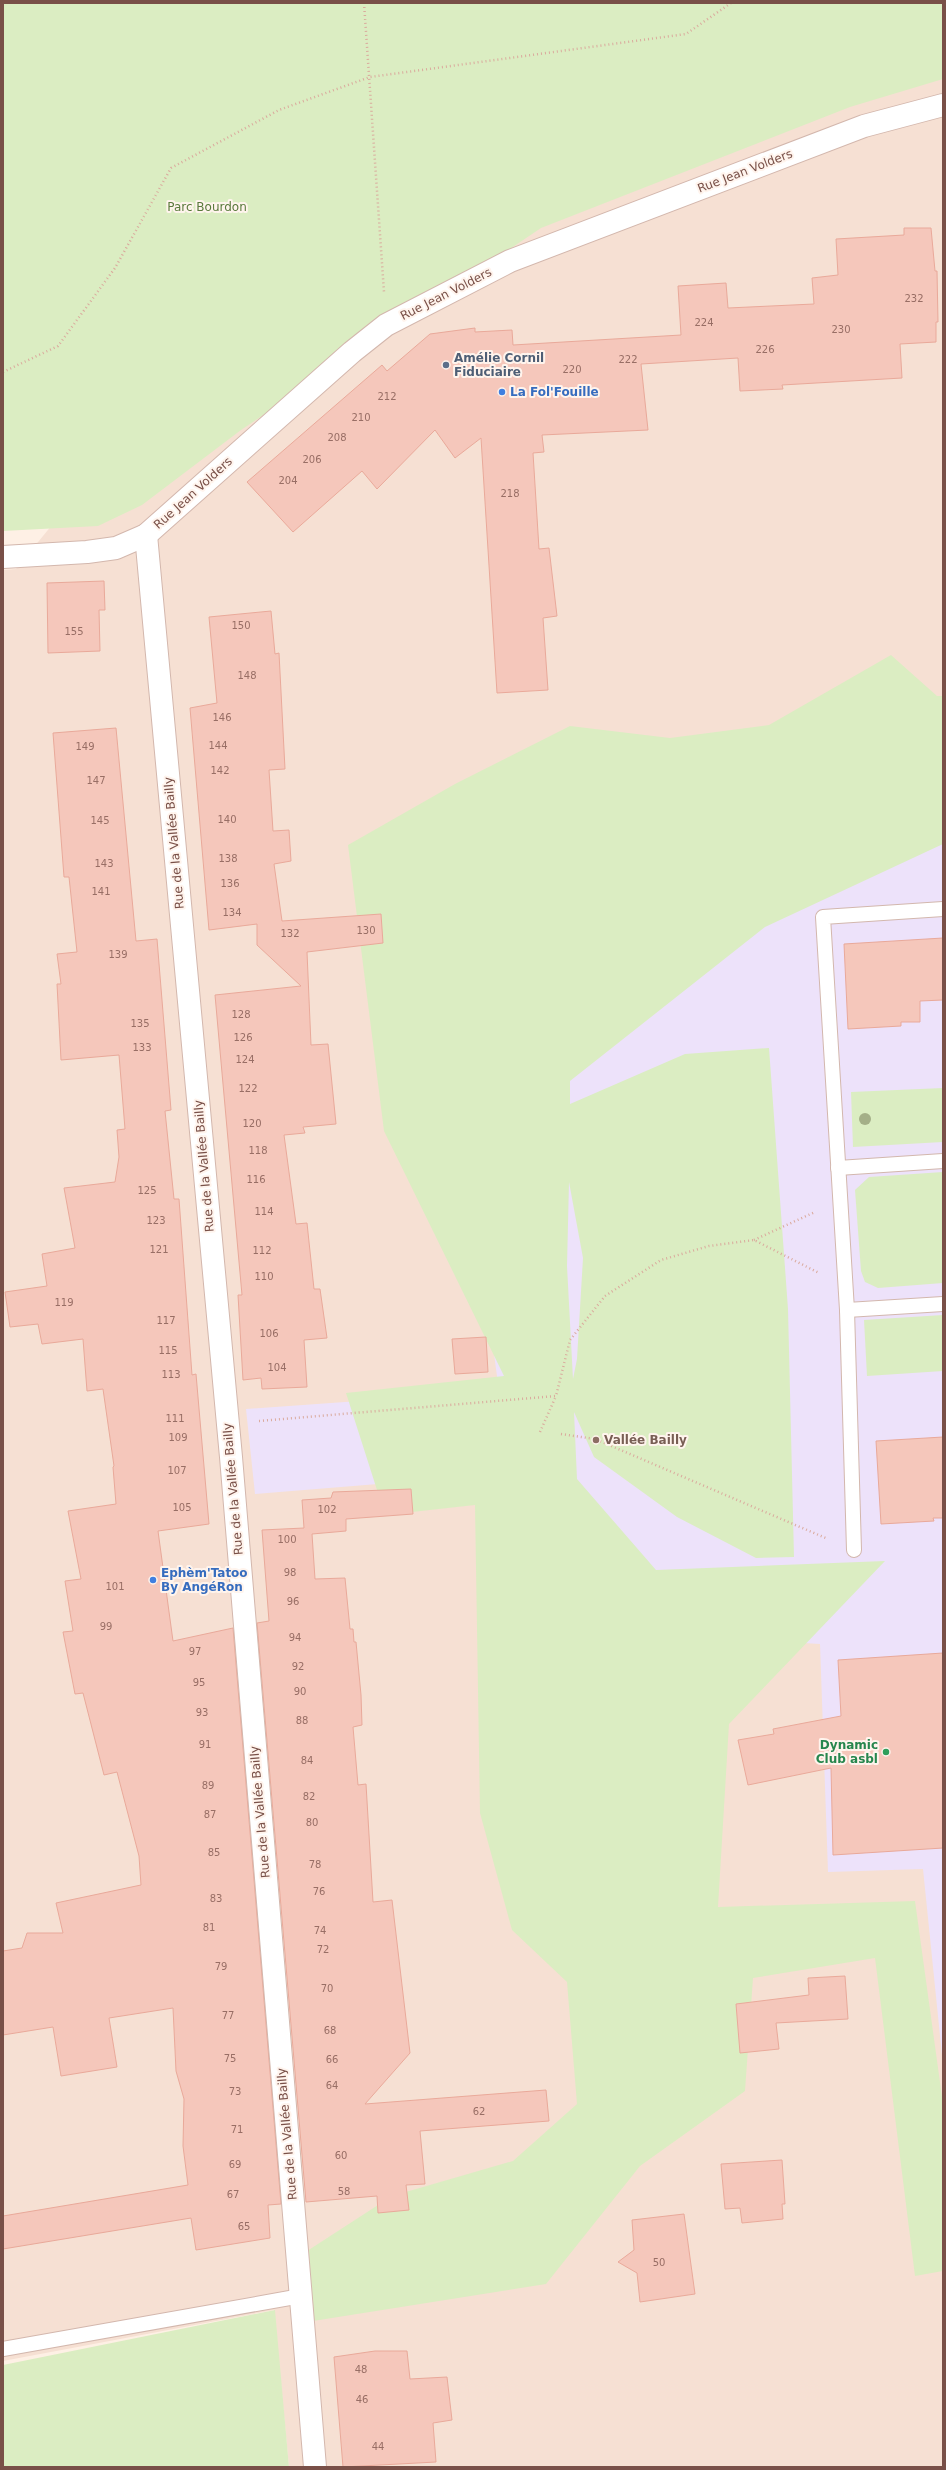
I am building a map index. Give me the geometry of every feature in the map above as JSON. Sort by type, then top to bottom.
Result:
[{"type":"street","name":"Rue Jean Volders","points":[[3,557],[87,552],[116,548],[146,535],[352,352],[386,325],[510,261],[864,126],[943,105]]},
{"type":"street","name":"Rue de la Vallée Bailly","points":[[146,535],[228,1423],[315,2467]]},
{"type":"lane","points":[[854,1550],[846,1286],[823,917],[943,909]]},
{"type":"lane","points":[[838,1168],[943,1161]]},
{"type":"lane","points":[[847,1310],[943,1304]]},
{"type":"lane","points":[[3,2349],[301,2296]]},
{"type":"path","points":[[364,3],[386,325]]},
{"type":"path","points":[[3,372],[58,346],[115,268],[171,168],[279,110],[370,77],[686,34],[731,3]]},
{"type":"path","points":[[540,1432],[556,1396],[570,1340],[605,1296],[661,1260],[709,1246],[754,1240],[840,1200]]},
{"type":"path","points":[[754,1240],[846,1286]]},
{"type":"path","points":[[228,1423],[556,1396]]},
{"type":"path","points":[[562,1434],[595,1439],[854,1550]]},
{"type":"shaded area","points":[[943,29],[943,2467],[289,2467],[274,2310],[3,2361],[3,570],[16,569],[88,481],[290,328]]},
{"type":"shaded area","name":"Vallée Bailly","points":[[943,798],[943,2065],[923,1869],[828,1872],[820,1644],[717,1638],[536,1471],[255,1494],[246,1409],[499,1391],[425,840]]},
{"type":"green space","name":"Parc Bourdon","points":[[3,3],[943,3],[943,79],[850,107],[541,228],[241,430],[142,505],[98,526],[3,531]]},
{"type":"green space","points":[[891,655],[937,696],[943,696],[943,844],[765,927],[570,1081],[570,1104],[685,1054],[769,1048],[788,1309],[794,1557],[756,1558],[677,1517],[594,1457],[574,1412],[577,1479],[656,1570],[885,1561],[729,1724],[718,1907],[915,1901],[943,2104],[943,2271],[915,2276],[875,1958],[753,1978],[745,2091],[640,2166],[546,2284],[313,2321],[304,2253],[392,2196],[513,2161],[577,2104],[567,1982],[512,1930],[480,1813],[475,1505],[385,1515],[346,1393],[504,1376],[384,1131],[348,845],[455,784],[570,726],[670,738],[769,725]],"holes":[[[569,1182],[583,1258],[577,1359],[573,1379],[567,1266]]]},
{"type":"green space","points":[[943,1088],[943,1142],[853,1147],[851,1092]]},
{"type":"green space","points":[[943,1172],[943,1283],[878,1288],[865,1282],[861,1271],[855,1190],[869,1177]]},
{"type":"green space","points":[[943,1315],[943,1371],[867,1376],[864,1320]]},
{"type":"green space","points":[[275,2310],[289,2467],[3,2467],[3,2365]]},
{"type":"building","points":[[904,228],[931,228],[935,271],[937,271],[938,322],[936,322],[936,342],[900,344],[902,378],[782,385],[783,389],[740,391],[738,358],[641,364],[648,430],[542,435],[544,452],[533,453],[539,549],[549,548],[557,616],[543,618],[548,690],[497,693],[481,438],[455,458],[435,430],[377,489],[362,471],[293,532],[247,482],[382,365],[387,371],[430,334],[475,328],[475,332],[512,330],[513,345],[681,335],[678,286],[726,283],[728,308],[814,304],[812,278],[838,275],[836,239],[904,235]]},
{"type":"building","points":[[104,581],[105,610],[99,610],[100,651],[48,653],[47,583]]},
{"type":"building","points":[[271,611],[275,654],[279,653],[285,769],[269,770],[273,831],[289,830],[291,861],[274,864],[282,921],[381,914],[383,943],[307,952],[311,1045],[328,1044],[336,1124],[303,1127],[305,1133],[284,1135],[296,1224],[307,1223],[314,1289],[320,1289],[327,1338],[304,1340],[307,1387],[262,1389],[261,1378],[243,1380],[238,1295],[242,1295],[215,995],[301,986],[257,945],[257,924],[209,930],[190,708],[217,703],[209,617]]},
{"type":"building","points":[[116,728],[136,941],[157,939],[171,1110],[165,1111],[174,1199],[179,1199],[192,1375],[196,1374],[209,1524],[158,1531],[173,1641],[233,1628],[281,2204],[268,2205],[270,2238],[196,2250],[191,2218],[3,2249],[3,2216],[188,2185],[183,2146],[184,2099],[176,2071],[173,2008],[109,2018],[117,2067],[61,2076],[53,2027],[3,2035],[3,1951],[22,1948],[27,1933],[63,1933],[56,1903],[141,1885],[139,1856],[117,1772],[104,1775],[83,1693],[75,1694],[63,1632],[73,1631],[65,1581],[81,1579],[68,1511],[116,1504],[114,1466],[103,1389],[87,1391],[83,1339],[42,1344],[38,1324],[10,1327],[5,1292],[47,1286],[42,1254],[75,1248],[64,1188],[115,1182],[119,1157],[117,1130],[125,1129],[119,1055],[61,1060],[57,984],[61,984],[57,954],[77,952],[69,877],[64,877],[53,733]]},
{"type":"building","points":[[943,938],[943,1000],[920,1001],[920,1022],[901,1022],[901,1026],[848,1029],[844,944]]},
{"type":"building","points":[[486,1337],[488,1372],[455,1374],[452,1339]]},
{"type":"building","points":[[943,1437],[943,1518],[933,1518],[934,1521],[881,1524],[876,1441]]},
{"type":"building","points":[[411,1489],[413,1514],[346,1519],[346,1531],[312,1534],[315,1579],[345,1578],[350,1629],[353,1629],[354,1642],[356,1642],[361,1695],[362,1725],[353,1727],[358,1785],[366,1784],[373,1902],[392,1900],[410,2053],[365,2104],[546,2090],[549,2121],[420,2131],[425,2184],[406,2185],[409,2210],[378,2213],[377,2196],[306,2202],[257,1623],[269,1621],[262,1530],[304,1528],[302,1500],[331,1498],[333,1492]]},
{"type":"building","name":"Dynamic Club asbl","points":[[943,1653],[943,1848],[833,1855],[831,1768],[748,1785],[738,1740],[774,1734],[773,1729],[841,1716],[838,1660]]},
{"type":"building","points":[[845,1976],[848,2019],[776,2023],[779,2049],[740,2053],[736,2004],[809,1995],[808,1978]]},
{"type":"building","points":[[782,2160],[785,2204],[782,2204],[783,2219],[742,2223],[740,2208],[725,2209],[721,2164]]},
{"type":"building","points":[[684,2214],[695,2294],[640,2302],[637,2273],[618,2262],[634,2250],[632,2220]]},
{"type":"building","points":[[375,2351],[407,2351],[410,2379],[447,2377],[452,2420],[433,2423],[436,2462],[343,2467],[334,2357]]},
{"type":"place","name":"Amélie Cornil Fiduciaire","points":[[446,365]]},
{"type":"place","name":"La Fol'Fouille","points":[[502,392]]},
{"type":"place","name":"Vallée Bailly","points":[[596,1440]]},
{"type":"place","name":"Ephèm'Tatoo By AngéRon","points":[[153,1580]]},
{"type":"place","name":"Dynamic Club asbl","points":[[886,1752]]}]
